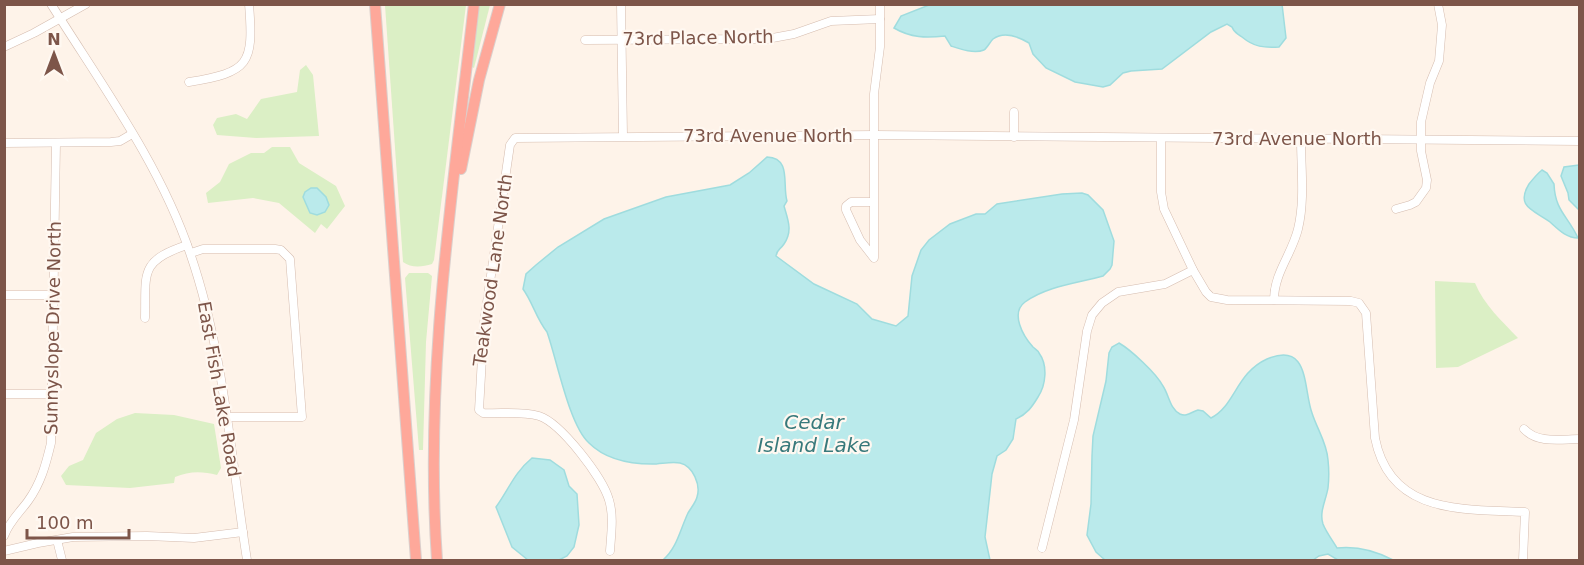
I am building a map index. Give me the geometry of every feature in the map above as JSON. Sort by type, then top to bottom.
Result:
[{"type":"highway","points":[[375,4],[416,561]]},
{"type":"highway","points":[[437,561],[434,422],[439,328],[474,4]]},
{"type":"highway","points":[[449,228],[479,80],[500,4]]},
{"type":"street","name":"East Fish Lake Road","points":[[51,4],[154,172],[191,254],[211,326],[247,561]]},
{"type":"street","points":[[4,47],[86,4]]},
{"type":"street","points":[[189,82],[227,75],[242,63],[248,55],[250,45],[249,4]]},
{"type":"street","points":[[621,4],[623,136]]},
{"type":"street","points":[[874,202],[852,202],[846,206],[846,210],[860,240],[874,258],[875,135],[874,94],[879,59],[880,4]]},
{"type":"street","points":[[1396,209],[1416,202],[1426,188],[1427,180],[1421,139],[1423,110],[1439,61],[1442,25],[1438,4]]},
{"type":"street","name":"73rd Place North","points":[[585,40],[767,39],[794,34],[831,21],[880,20]]},
{"type":"street","points":[[1014,112],[1014,137]]},
{"type":"street","points":[[4,143],[116,142],[132,134]]},
{"type":"street","name":"73rd Avenue North","points":[[522,137],[875,135],[1580,141]]},
{"type":"street","name":"Teakwood Lane North","points":[[522,137],[515,138],[510,145],[499,212],[483,323],[479,410],[483,413],[520,413],[540,417],[565,434],[602,485],[610,501],[610,551]]},
{"type":"street","points":[[1161,138],[1162,203],[1193,270],[1206,292],[1211,297],[1227,300],[1351,301],[1359,303],[1366,313],[1377,447],[1385,466],[1394,478],[1414,496],[1436,505],[1525,512],[1522,561]]},
{"type":"street","points":[[1274,300],[1275,282],[1296,236],[1300,219],[1301,139]]},
{"type":"street","name":"Sunnyslope Drive North","points":[[4,536],[29,499],[44,471],[51,443],[56,142]]},
{"type":"street","points":[[145,318],[146,278],[150,265],[161,255],[187,244]]},
{"type":"street","points":[[191,254],[203,249],[274,249],[281,250],[290,259],[302,417],[226,417]]},
{"type":"street","points":[[1042,548],[1074,420],[1087,331],[1092,315],[1102,303],[1118,292],[1165,284],[1193,270]]},
{"type":"street","points":[[4,295],[54,294]]},
{"type":"street","points":[[4,394],[52,394]]},
{"type":"street","points":[[1524,429],[1535,438],[1580,439]]},
{"type":"street","points":[[5,550],[57,540],[114,536],[194,538],[243,532]]},
{"type":"street","points":[[57,540],[62,561]]},
{"type":"green space","points":[[385,5],[466,5],[434,260],[432,264],[424,266],[413,266],[403,262]]},
{"type":"green space","points":[[479,5],[490,5],[474,68],[472,67]]},
{"type":"green space","points":[[306,65],[313,75],[319,136],[256,138],[217,135],[213,125],[217,118],[236,114],[247,119],[261,99],[297,92],[300,70]]},
{"type":"green space","points":[[272,147],[290,147],[299,163],[336,186],[345,206],[327,229],[321,224],[315,233],[279,203],[253,198],[208,203],[206,193],[220,182],[229,164],[251,153],[264,153]]},
{"type":"green space","points":[[409,273],[428,273],[432,276],[426,342],[423,450],[419,450],[405,278]]},
{"type":"green space","points":[[1435,281],[1475,283],[1488,306],[1518,338],[1458,367],[1436,368]]},
{"type":"green space","points":[[135,413],[174,415],[214,424],[221,468],[217,475],[201,472],[190,473],[175,477],[174,483],[130,488],[66,485],[61,476],[69,466],[83,460],[96,433],[117,419]]},
{"type":"water","points":[[1282,4],[1286,38],[1279,47],[1255,45],[1236,33],[1227,24],[1211,32],[1162,69],[1123,73],[1110,85],[1103,87],[1075,82],[1046,68],[1033,54],[1029,43],[1016,37],[1002,35],[993,39],[984,50],[972,51],[951,46],[945,36],[906,34],[894,28],[901,16],[929,5]]},
{"type":"water","name":"Cedar Island Lake","points":[[767,157],[780,162],[783,167],[787,201],[784,206],[788,221],[788,235],[776,256],[814,284],[857,304],[872,319],[896,326],[908,316],[912,276],[921,250],[929,240],[950,224],[976,214],[985,214],[997,204],[1062,194],[1088,195],[1103,210],[1114,241],[1110,269],[1103,276],[1043,292],[1025,302],[1019,312],[1018,318],[1022,331],[1038,351],[1044,363],[1044,381],[1041,392],[1031,407],[1016,419],[1013,439],[1006,450],[997,456],[992,474],[985,537],[990,560],[663,560],[675,544],[696,499],[698,487],[692,472],[685,465],[677,462],[644,464],[610,457],[589,443],[575,422],[547,332],[523,289],[526,274],[558,247],[604,219],[666,197],[730,185],[749,173]]},
{"type":"water","points":[[1580,165],[1579,210],[1569,200],[1561,176],[1564,167]]},
{"type":"water","points":[[1542,170],[1547,173],[1554,184],[1559,207],[1578,238],[1562,233],[1525,203],[1525,192],[1529,184]]},
{"type":"water","points":[[311,188],[317,188],[326,197],[329,205],[325,212],[317,215],[310,213],[303,197],[305,192]]},
{"type":"water","points":[[1119,343],[1155,375],[1177,412],[1185,415],[1198,410],[1211,418],[1226,406],[1242,381],[1257,365],[1281,355],[1291,356],[1302,370],[1309,403],[1327,454],[1329,470],[1322,515],[1324,527],[1337,548],[1366,550],[1393,560],[1338,560],[1328,554],[1313,560],[1105,560],[1096,552],[1087,535],[1091,504],[1093,436],[1106,381],[1109,353],[1112,347]]},
{"type":"water","points":[[532,458],[550,460],[564,470],[569,486],[577,494],[579,525],[574,547],[567,556],[559,560],[528,560],[512,547],[496,507],[516,475]]}]
